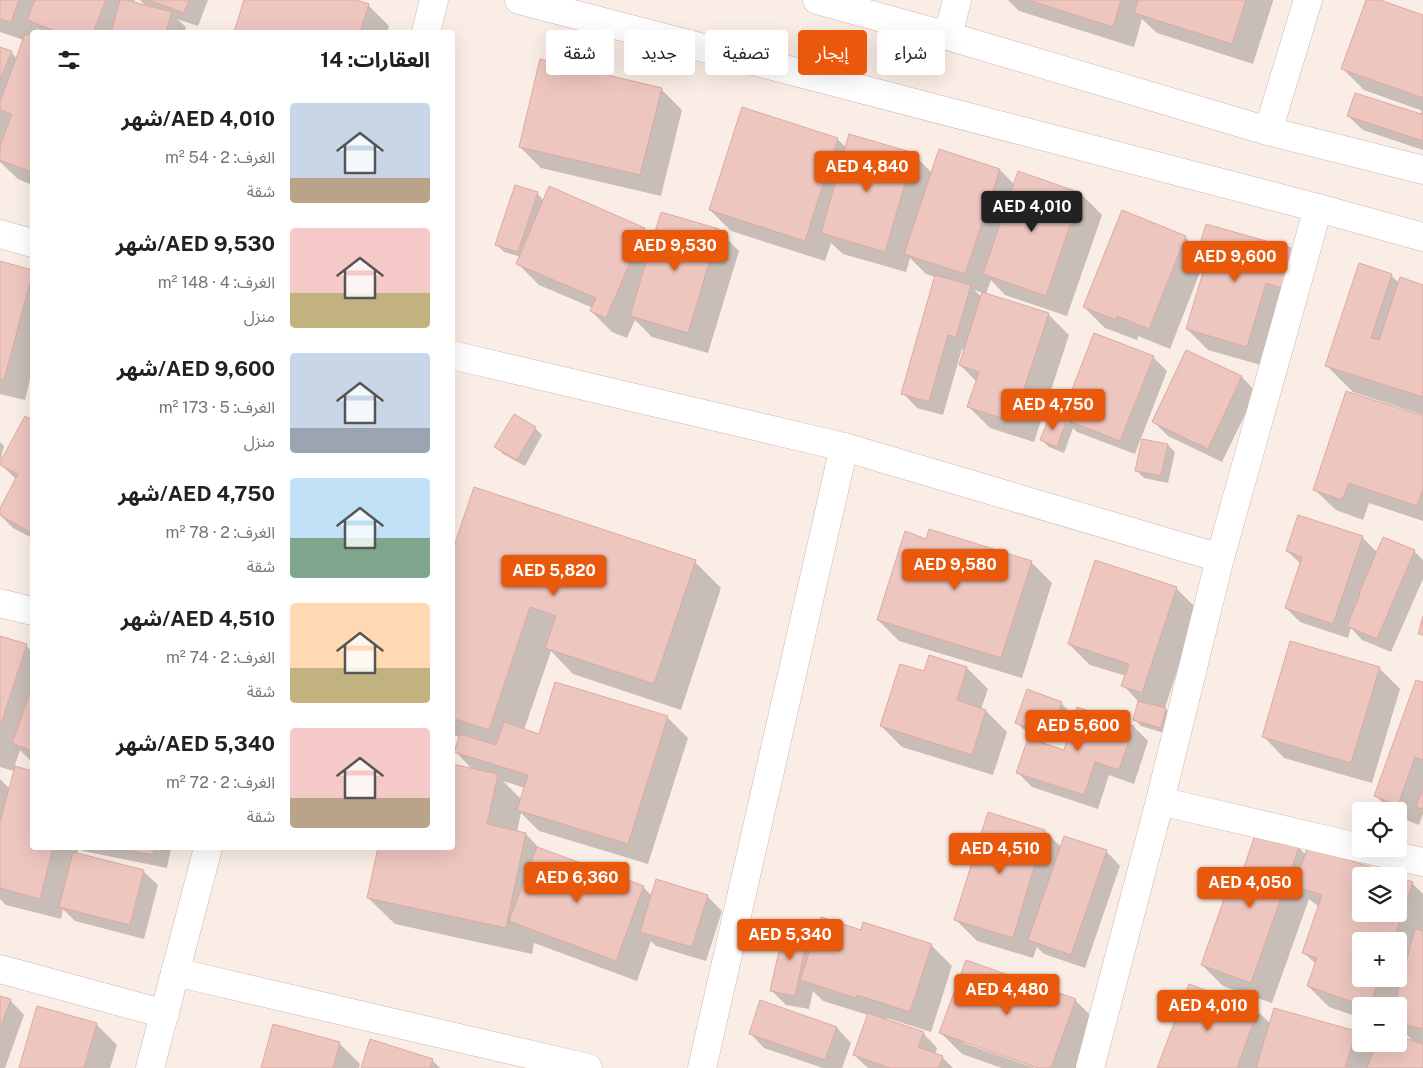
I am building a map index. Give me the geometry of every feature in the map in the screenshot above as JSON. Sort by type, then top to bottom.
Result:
[{"type":"street","points":[[426,30],[434,0]]},
{"type":"street","points":[[520,0],[1423,237]]},
{"type":"street","points":[[817,0],[948,36],[1268,131],[1423,170]]},
{"type":"street","points":[[948,36],[957,0]]},
{"type":"street","points":[[1268,131],[1308,0]]},
{"type":"street","points":[[1090,1068],[1160,801],[1220,558],[1318,208]]},
{"type":"street","points":[[0,234],[30,242]]},
{"type":"street","points":[[455,356],[844,447],[1220,558]]},
{"type":"street","points":[[702,1068],[844,447]]},
{"type":"street","points":[[0,603],[30,611]]},
{"type":"street","points":[[1160,801],[1352,846]]},
{"type":"street","points":[[150,1068],[207,850]]},
{"type":"street","points":[[1401,857],[1423,862]]},
{"type":"street","points":[[0,969],[164,1014]]},
{"type":"street","points":[[175,972],[588,1068]]},
{"type":"building","points":[[0,0],[19,0],[11,22],[0,19]]},
{"type":"building","points":[[35,0],[106,0],[94,30],[53,30],[27,20]]},
{"type":"building","points":[[120,0],[172,12],[167,30],[112,30]]},
{"type":"building","points":[[149,0],[189,0],[184,13]]},
{"type":"building","points":[[244,0],[356,0],[369,4],[361,30],[235,30]]},
{"type":"building","points":[[1028,0],[1121,0],[1113,27]]},
{"type":"building","points":[[1138,0],[1246,0],[1232,44],[1134,13]]},
{"type":"building","points":[[1366,0],[1380,0],[1423,15],[1423,98],[1341,69]]},
{"type":"building","points":[[25,34],[30,35],[30,171],[0,160],[0,146],[12,114],[0,110],[0,102]]},
{"type":"building","points":[[0,47],[12,51],[0,80]]},
{"type":"building","points":[[540,59],[546,60],[546,75],[607,75],[662,88],[640,175],[519,147]]},
{"type":"building","points":[[1355,93],[1421,114],[1423,109],[1423,141],[1347,116]]},
{"type":"building","points":[[742,107],[838,138],[805,241],[709,210]]},
{"type":"building","points":[[849,134],[914,153],[885,252],[821,233]]},
{"type":"building","points":[[939,149],[1000,169],[965,274],[904,254]]},
{"type":"building","points":[[1018,171],[1081,193],[1046,296],[983,274]]},
{"type":"building","points":[[515,185],[538,192],[518,252],[495,245]]},
{"type":"building","points":[[549,186],[645,228],[606,318],[590,311],[596,298],[516,264]]},
{"type":"building","points":[[1122,210],[1186,236],[1149,329],[1117,316],[1116,320],[1083,307]]},
{"type":"building","points":[[661,212],[719,229],[688,333],[630,316]]},
{"type":"building","points":[[1206,224],[1294,249],[1282,288],[1266,283],[1247,347],[1186,329],[1207,259],[1196,256]]},
{"type":"building","points":[[0,261],[30,269],[30,282],[4,380],[0,379]]},
{"type":"building","points":[[1359,263],[1392,274],[1371,338],[1379,340],[1400,277],[1423,285],[1423,397],[1325,366]]},
{"type":"building","points":[[935,275],[971,285],[956,337],[948,335],[929,402],[901,394]]},
{"type":"building","points":[[982,292],[1049,313],[1013,422],[967,407],[979,372],[959,365]]},
{"type":"building","points":[[1094,333],[1154,356],[1120,441],[1061,418]]},
{"type":"building","points":[[1186,350],[1242,376],[1208,449],[1152,422]]},
{"type":"building","points":[[1346,391],[1423,416],[1423,489],[1417,506],[1349,483],[1342,500],[1313,490]]},
{"type":"building","points":[[514,414],[536,427],[517,460],[494,447]]},
{"type":"building","points":[[1050,415],[1066,422],[1057,447],[1040,440]]},
{"type":"building","points":[[25,416],[30,419],[30,532],[0,515],[0,508],[18,474],[0,465]]},
{"type":"building","points":[[1142,439],[1168,444],[1161,476],[1135,471]]},
{"type":"building","points":[[474,487],[696,560],[654,684],[545,648],[556,616],[530,607],[489,730],[455,719],[455,543]]},
{"type":"building","points":[[1298,515],[1363,536],[1333,624],[1285,608],[1302,557],[1286,551]]},
{"type":"building","points":[[929,529],[1032,561],[1001,658],[877,620],[905,531],[926,539]]},
{"type":"building","points":[[1383,537],[1415,550],[1377,639],[1347,626]]},
{"type":"building","points":[[1095,560],[1177,587],[1142,693],[1121,686],[1129,664],[1068,644]]},
{"type":"building","points":[[1423,616],[1423,635],[1418,634]]},
{"type":"building","points":[[0,636],[27,644],[0,727]]},
{"type":"building","points":[[1290,641],[1380,667],[1351,763],[1262,737]]},
{"type":"building","points":[[929,655],[967,667],[957,700],[986,710],[972,755],[880,726],[900,664],[924,671]]},
{"type":"building","points":[[1416,680],[1423,682],[1423,760],[1415,757],[1399,802],[1390,802],[1374,796]]},
{"type":"building","points":[[555,682],[668,716],[628,844],[517,810],[528,775],[455,752],[460,734],[496,745],[504,722],[539,734]]},
{"type":"building","points":[[1027,689],[1062,702],[1050,735],[1015,723]]},
{"type":"building","points":[[30,694],[30,750],[12,743]]},
{"type":"building","points":[[1138,701],[1166,708],[1161,728],[1133,720]]},
{"type":"building","points":[[1077,707],[1134,726],[1119,770],[1095,762],[1084,795],[1016,773],[1028,738],[1064,750]]},
{"type":"building","points":[[455,765],[498,774],[487,824],[526,833],[506,928],[367,898],[378,850],[455,850]]},
{"type":"building","points":[[15,766],[30,770],[30,850],[52,850],[40,899],[0,888],[0,822]]},
{"type":"building","points":[[1423,789],[1423,809],[1416,807]]},
{"type":"building","points":[[988,812],[1045,830],[1013,938],[954,920]]},
{"type":"building","points":[[1256,832],[1299,847],[1251,983],[1201,965],[1232,876],[1240,879]]},
{"type":"building","points":[[1064,836],[1107,850],[1071,955],[1028,940]]},
{"type":"building","points":[[1308,846],[1370,867],[1352,867],[1352,922],[1399,922],[1396,932],[1352,932],[1352,987],[1376,987],[1373,997],[1352,997],[1352,1002],[1307,986],[1317,958],[1302,953],[1322,895],[1294,886]]},
{"type":"building","points":[[537,847],[644,886],[616,961],[509,921]]},
{"type":"building","points":[[128,850],[154,850],[153,855]]},
{"type":"building","points":[[73,852],[144,870],[130,925],[59,907]]},
{"type":"building","points":[[656,879],[708,895],[692,947],[640,932]]},
{"type":"building","points":[[1407,880],[1413,882],[1407,900]]},
{"type":"building","points":[[821,917],[861,930],[863,922],[932,944],[910,1012],[857,995],[856,998],[800,980]]},
{"type":"building","points":[[785,925],[809,930],[795,996],[770,991]]},
{"type":"building","points":[[1415,929],[1423,931],[1423,1029],[1407,1025],[1407,997],[1396,997],[1399,987],[1407,987],[1407,958]]},
{"type":"building","points":[[966,960],[1076,999],[1051,1068],[1038,1068],[939,1033]]},
{"type":"building","points":[[1189,984],[1258,1010],[1237,1068],[1157,1068]]},
{"type":"building","points":[[0,996],[11,999],[0,1029]]},
{"type":"building","points":[[760,1000],[837,1027],[825,1060],[749,1034]]},
{"type":"building","points":[[37,1006],[97,1023],[84,1068],[19,1068]]},
{"type":"building","points":[[1274,1008],[1352,1030],[1352,1044],[1345,1068],[1256,1068]]},
{"type":"building","points":[[868,1013],[924,1032],[918,1047],[943,1056],[939,1068],[890,1068],[853,1055]]},
{"type":"building","points":[[273,1024],[340,1042],[333,1068],[261,1068]]},
{"type":"building","points":[[370,1039],[433,1059],[430,1068],[361,1068]]},
{"type":"building","points":[[1407,1039],[1423,1044],[1423,1068],[1367,1068],[1373,1052],[1407,1052]]}]
